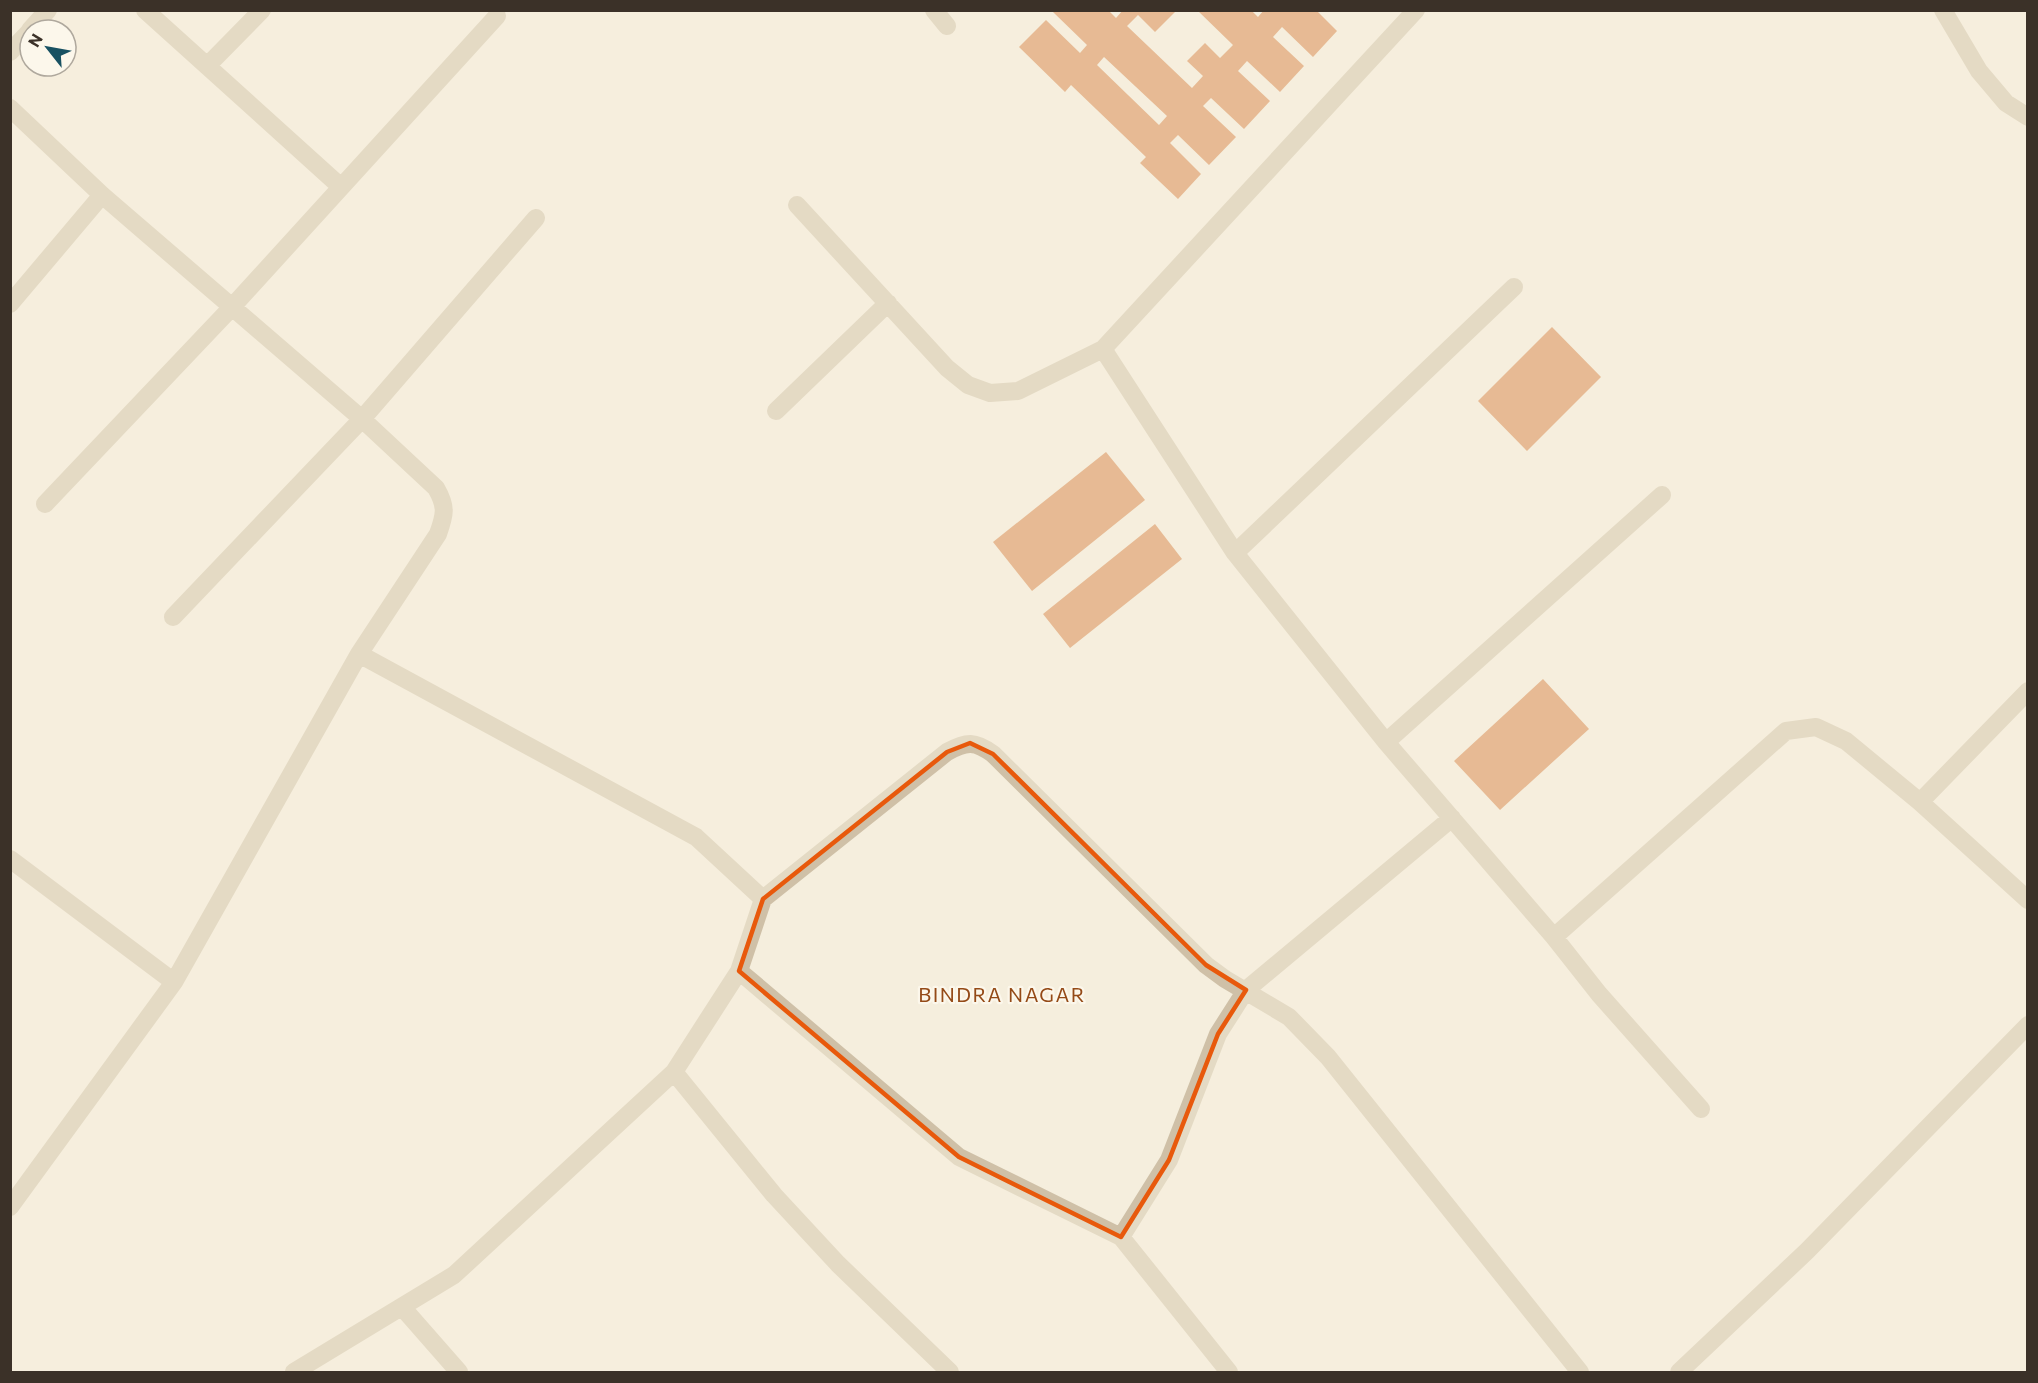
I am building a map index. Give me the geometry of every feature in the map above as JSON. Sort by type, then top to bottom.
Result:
[{"type":"street","points":[[145,10],[342,187]]},
{"type":"street","points":[[207,66],[262,10]]},
{"type":"street","points":[[934,10],[946,26]]},
{"type":"street","points":[[797,205],[947,368],[968,385],[990,393],[1018,391],[1103,349],[1416,10]]},
{"type":"street","points":[[1943,10],[1979,71],[2006,103],[2028,117]]},
{"type":"street","points":[[45,504],[232,307],[497,16]]},
{"type":"street","points":[[10,108],[102,195],[362,419],[436,488],[444,501],[444,516],[438,534],[358,654],[174,982],[10,1207]]},
{"type":"street","points":[[10,304],[102,195]]},
{"type":"street","points":[[173,617],[362,419],[536,218]]},
{"type":"street","points":[[1235,553],[1514,288]]},
{"type":"street","points":[[776,411],[888,303]]},
{"type":"street","points":[[1103,349],[1235,553],[1386,742],[1554,937],[1599,994],[1701,1109]]},
{"type":"street","points":[[1386,742],[1662,495]]},
{"type":"street","points":[[358,654],[696,837],[763,899]]},
{"type":"street","points":[[1920,802],[2028,691]]},
{"type":"street","points":[[1554,937],[1786,731],[1816,727],[1846,741],[1920,802],[2028,900]]},
{"type":"street","points":[[294,1372],[454,1275],[675,1072],[739,971],[763,899],[947,752],[959,745],[970,743],[993,754],[1206,965],[1289,1017],[1328,1057],[1580,1372]]},
{"type":"street","points":[[1121,1237],[1169,1160],[1218,1034],[1246,990],[1452,818]]},
{"type":"street","points":[[10,859],[174,982]]},
{"type":"street","points":[[739,971],[959,1157],[1121,1237],[1228,1372]]},
{"type":"street","points":[[1679,1372],[1807,1251],[2028,1025]]},
{"type":"street","points":[[675,1072],[782,1203],[838,1264],[950,1372]]},
{"type":"street","points":[[402,1307],[459,1372]]},
{"type":"highlighted area","points":[[970,743],[993,754],[1206,965],[1246,990],[1218,1034],[1169,1160],[1121,1237],[959,1157],[739,971],[763,899],[947,752]]},
{"type":"building","points":[[1055,10],[1108,10],[1116,18],[1123,10],[1173,10],[1175,12],[1155,32],[1138,15],[1127,26],[1192,88],[1203,76],[1187,61],[1205,43],[1220,58],[1233,45],[1197,10],[1251,10],[1258,17],[1264,10],[1316,10],[1337,31],[1313,57],[1282,27],[1273,37],[1304,66],[1280,92],[1247,61],[1238,71],[1270,101],[1244,129],[1211,98],[1203,106],[1236,137],[1209,165],[1178,135],[1170,143],[1201,174],[1178,199],[1140,163],[1146,157],[1071,85],[1065,92],[1019,47],[1046,20],[1080,53],[1087,45],[1053,12]],"holes":[[[1104,57],[1167,116],[1159,125],[1097,65]]]},
{"type":"building","points":[[1552,327],[1601,377],[1527,451],[1478,401]]},
{"type":"building","points":[[1106,452],[1145,500],[1032,591],[993,542]]},
{"type":"building","points":[[1155,524],[1182,559],[1070,648],[1043,614]]},
{"type":"building","points":[[1543,679],[1589,729],[1500,810],[1454,761]]},
{"type":"district","name":"BINDRA NAGAR","points":[[1002,994]]}]
